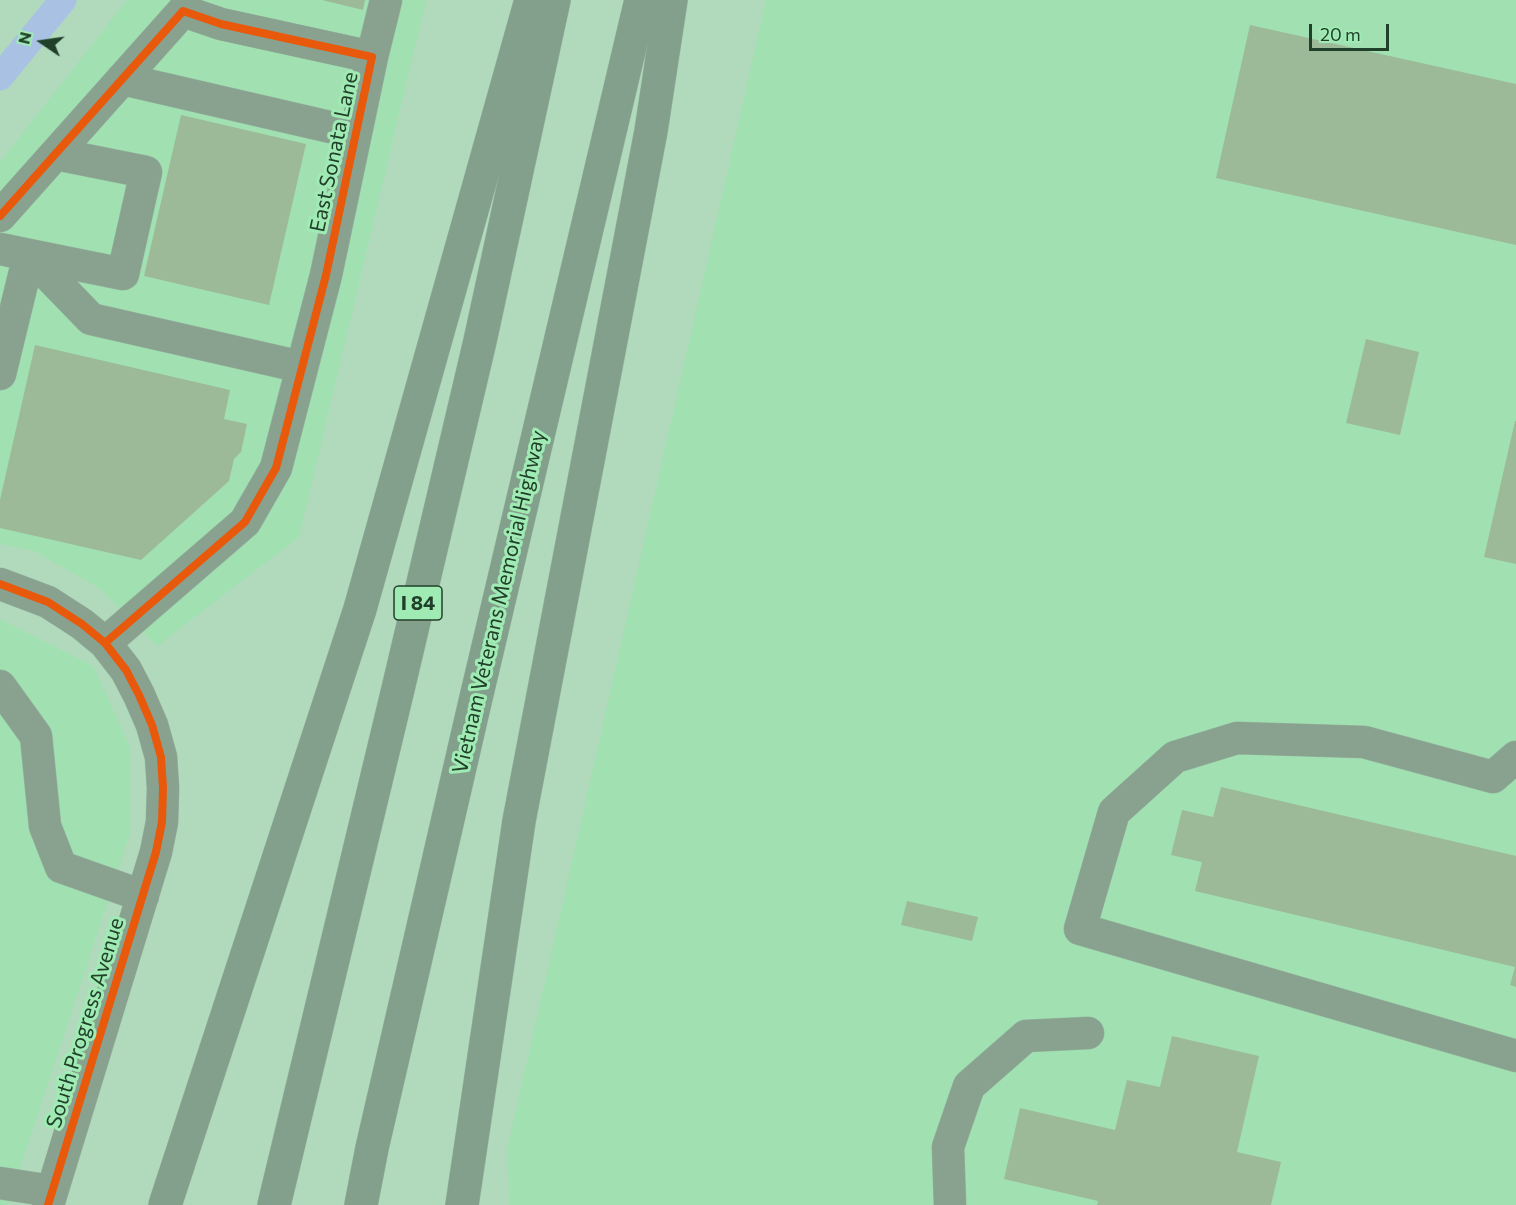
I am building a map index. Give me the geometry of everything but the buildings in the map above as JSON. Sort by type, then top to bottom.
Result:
[{"type":"highway","points":[[165,1205],[360,609],[531,0]]},
{"type":"highway","name":"I 84","points":[[274,1205],[480,341],[554,0]]},
{"type":"highway","name":"Vietnam Veterans Memorial Highway","points":[[361,1205],[372,1148],[470,725],[641,0]]},
{"type":"highway","points":[[462,1205],[519,821],[651,131],[671,0]]},
{"type":"street","points":[[372,57],[387,0]]},
{"type":"street","name":"East Sonata Lane","points":[[0,216],[183,11],[221,24],[372,57],[326,275],[276,468],[245,522],[105,643]]},
{"type":"street","points":[[122,79],[356,133]]},
{"type":"street","points":[[14,252],[123,274],[146,172],[56,153]]},
{"type":"street","points":[[14,252],[92,319],[302,367]]},
{"type":"street","points":[[0,374],[14,252]]},
{"type":"street","name":"South Progress Avenue","points":[[0,584],[48,602],[82,624],[105,643],[126,670],[140,694],[161,757],[162,822],[156,852],[50,1198]]},
{"type":"street","points":[[0,686],[36,736],[45,826],[61,867],[143,896]]},
{"type":"street","points":[[1516,757],[1493,777],[1364,742],[1237,738],[1175,757],[1114,812],[1080,929],[1516,1056]]},
{"type":"street","points":[[950,1205],[948,1147],[969,1086],[1026,1036],[1088,1034]]},
{"type":"street","points":[[0,1183],[50,1198]]},
{"type":"shaded area","points":[[127,0],[426,0],[299,537],[157,646],[99,588],[34,551],[0,544],[0,162]]},
{"type":"shaded area","points":[[766,0],[1516,0],[1516,1205],[509,1205],[508,1146]]},
{"type":"shaded area","points":[[0,619],[93,666],[130,747],[130,833],[8,1205],[0,1205]]},
{"type":"waterway","points":[[0,77],[63,0]]},
{"type":"cycle path","points":[[0,216],[183,11],[221,24],[372,57],[326,275],[276,468],[245,522],[105,643]]},
{"type":"cycle path","points":[[0,584],[48,602],[82,624],[105,643],[126,670],[139,695],[152,725],[161,757],[162,822],[156,852],[48,1205]]}]
